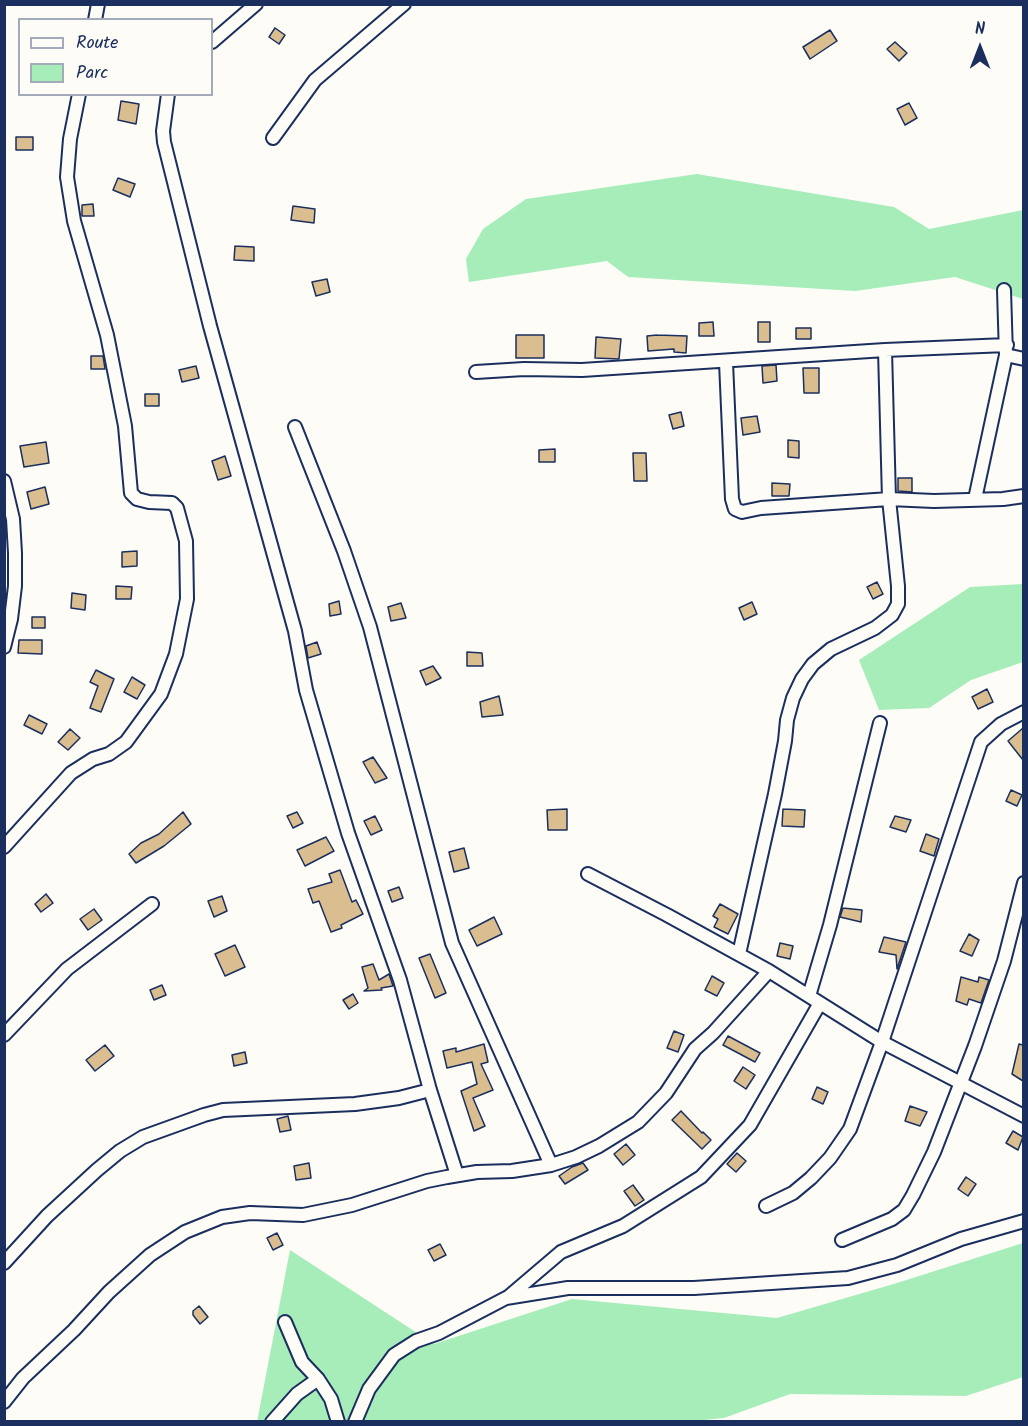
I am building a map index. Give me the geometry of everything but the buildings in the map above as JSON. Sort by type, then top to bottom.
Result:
[{"type":"street","points":[[213,41],[256,4]]},
{"type":"street","points":[[273,138],[315,80],[404,4]]},
{"type":"street","points":[[4,847],[71,773],[93,759],[109,754],[126,742],[162,694],[176,654],[187,599],[186,542],[177,508],[172,503],[137,499],[131,493],[125,426],[109,346],[75,221],[67,177],[70,139],[79,96]]},
{"type":"street","points":[[168,96],[163,137],[210,326],[294,631],[321,747],[348,833],[400,980],[430,1090],[458,1175]]},
{"type":"street","points":[[975,499],[1006,350],[1004,290]]},
{"type":"street","points":[[739,954],[775,794],[787,720],[793,698],[802,679],[813,664],[831,649],[875,628],[892,615],[898,604],[889,499],[885,350]]},
{"type":"street","points":[[476,372],[524,369],[582,370],[885,350],[1006,350],[1023,359]]},
{"type":"street","points":[[726,362],[732,499],[735,509],[742,512],[772,507],[889,499],[934,501],[1023,496]]},
{"type":"street","points":[[296,427],[344,550],[370,627],[452,943],[552,1165]]},
{"type":"street","points":[[4,481],[13,519],[15,553],[12,608],[4,647]]},
{"type":"street","points":[[766,1206],[793,1193],[830,1158],[850,1129],[882,1042],[981,742],[1001,724],[1023,712]]},
{"type":"street","points":[[355,1422],[369,1389],[394,1355],[416,1341],[440,1333],[506,1298],[561,1252],[623,1226],[701,1177],[750,1125],[815,999],[830,925],[880,723]]},
{"type":"street","points":[[588,874],[769,971],[882,1042],[1023,1116]]},
{"type":"street","points":[[842,1240],[892,1219],[904,1210],[913,1195],[934,1152],[961,1083],[1004,961],[1023,883]]},
{"type":"street","points":[[4,1035],[67,969],[152,904]]},
{"type":"street","points":[[4,1402],[23,1378],[74,1330],[109,1292],[150,1255],[185,1232],[222,1217],[250,1213],[303,1215],[352,1205],[427,1181],[477,1172],[512,1171],[552,1165],[599,1146],[638,1122],[666,1093],[695,1049],[713,1033],[769,971]]},
{"type":"street","points":[[4,1263],[47,1216],[97,1170],[120,1151],[143,1137],[224,1110],[355,1104],[399,1098],[430,1090]]},
{"type":"street","points":[[506,1298],[568,1288],[694,1288],[848,1278],[897,1265],[961,1239],[1023,1221]]},
{"type":"street","points":[[285,1322],[302,1362],[318,1379],[331,1399],[338,1422]]},
{"type":"street","points":[[272,1422],[292,1398],[318,1379]]},
{"type":"green space","points":[[697,174],[894,207],[929,229],[1023,210],[1023,299],[955,277],[855,291],[628,277],[607,261],[469,282],[466,259],[483,229],[526,199]]},
{"type":"green space","points":[[1023,584],[1023,662],[971,680],[929,708],[879,710],[859,660],[970,587]]},
{"type":"green space","points":[[1023,1243],[1023,1377],[966,1396],[790,1394],[724,1418],[683,1422],[257,1422],[290,1250],[434,1344],[572,1299],[777,1318]]}]
